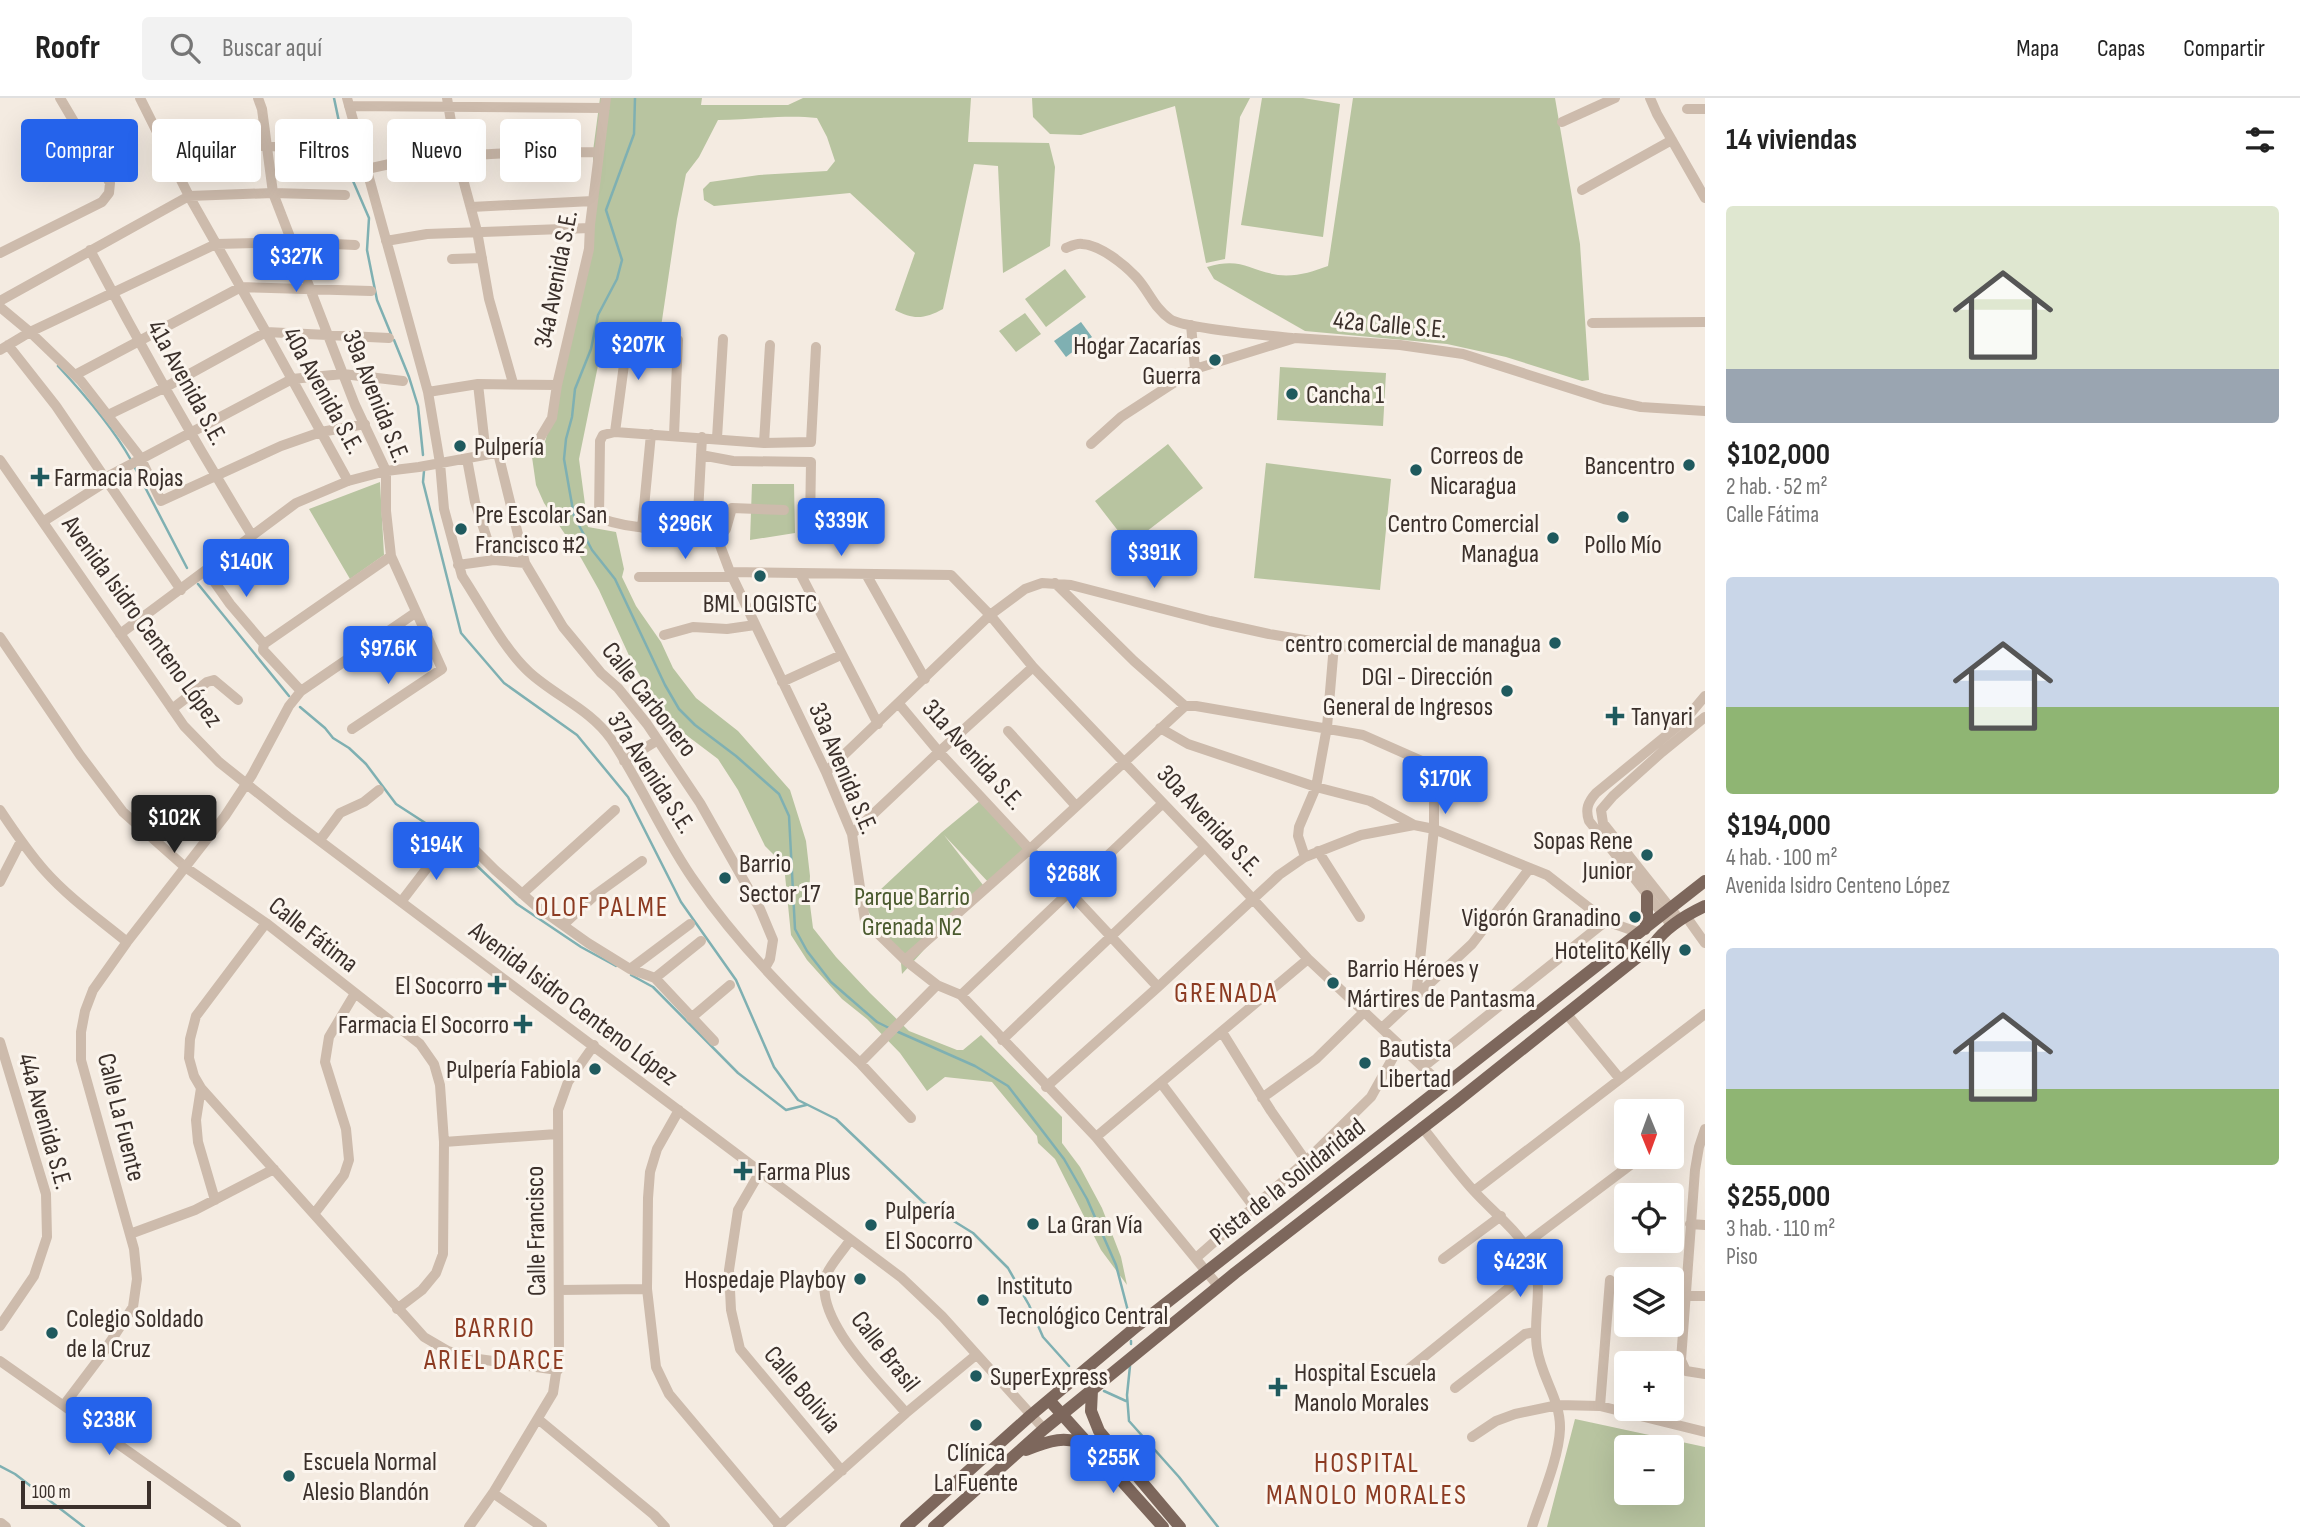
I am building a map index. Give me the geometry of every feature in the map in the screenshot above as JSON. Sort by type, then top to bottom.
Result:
[{"type":"main road","name":"Pista de la Solidaridad","points":[[905,1527],[1031,1415],[1207,1272],[1705,881]]},
{"type":"main road","points":[[1642,931],[1647,920],[1647,896]]},
{"type":"main road","name":"Pista de la Solidaridad","points":[[934,1527],[1044,1429],[1219,1287],[1654,944],[1659,937],[1705,907]]},
{"type":"main road","points":[[1092,1390],[1091,1411],[1099,1431],[1180,1527]]},
{"type":"main road","points":[[1049,1400],[1163,1527]]},
{"type":"main road","points":[[1014,1456],[1044,1443],[1062,1439],[1081,1443],[1100,1455]]},
{"type":"street","points":[[0,253],[102,202],[109,193],[110,183],[60,98]]},
{"type":"street","name":"40a Avenida S.E.","points":[[139,98],[152,126]]},
{"type":"street","name":"39a Avenida S.E.","points":[[258,98],[262,109],[273,193],[343,374],[386,471],[386,510],[391,556],[442,669],[352,729]]},
{"type":"street","points":[[1562,122],[1615,98]]},
{"type":"street","points":[[1650,98],[1705,198]]},
{"type":"street","points":[[348,102],[605,103]]},
{"type":"street","name":"37a Avenida S.E.","points":[[348,102],[353,119]]},
{"type":"street","name":"34a Avenida S.E.","points":[[492,454],[523,448],[540,438],[550,424],[589,249],[605,103]]},
{"type":"street","points":[[1687,108],[1705,109]]},
{"type":"street","points":[[1582,190],[1672,140]]},
{"type":"street","points":[[261,147],[275,147]]},
{"type":"street","points":[[486,155],[598,152]]},
{"type":"street","name":"40a Avenida S.E.","points":[[181,182],[348,481]]},
{"type":"street","name":"37a Avenida S.E.","points":[[371,182],[428,392],[440,463],[444,509],[462,576],[523,666],[590,715],[610,738],[694,882],[765,968],[796,1003],[860,1063],[911,1118]]},
{"type":"street","points":[[464,182],[477,231],[491,310],[513,383]]},
{"type":"street","points":[[0,301],[188,196],[273,193],[345,195]]},
{"type":"street","points":[[471,206],[593,201]]},
{"type":"street","points":[[386,241],[426,234],[590,228]]},
{"type":"street","points":[[181,590],[56,406],[4,348],[30,332],[216,244],[292,242],[355,245]]},
{"type":"street","points":[[1066,248],[1080,243],[1094,247],[1119,263],[1137,278],[1158,309],[1173,321],[1295,338]]},
{"type":"street","name":"41a Avenida S.E.","points":[[90,250],[190,434],[251,534]]},
{"type":"street","points":[[452,259],[482,258]]},
{"type":"street","points":[[75,375],[240,287],[371,291]]},
{"type":"street","points":[[0,307],[75,375],[140,457],[161,501],[281,446],[320,432],[365,424]]},
{"type":"street","points":[[1592,323],[1705,322]]},
{"type":"street","points":[[1191,325],[1195,369]]},
{"type":"street","points":[[615,432],[629,327]]},
{"type":"street","points":[[108,415],[164,388],[266,332],[389,338]]},
{"type":"street","name":"42a Calle S.E.","points":[[1091,444],[1121,417],[1195,369],[1295,338],[1399,345],[1463,354],[1604,399],[1641,407],[1705,411]]},
{"type":"street","points":[[674,435],[678,340]]},
{"type":"street","points":[[716,438],[723,340]]},
{"type":"street","points":[[764,443],[770,345]]},
{"type":"street","points":[[702,437],[697,501],[701,524],[669,529],[642,528],[598,518],[600,441],[603,435],[615,432],[674,435],[702,437],[716,438],[764,443],[811,442],[816,347]]},
{"type":"street","points":[[44,521],[140,457],[190,434],[292,379],[343,374],[403,381]]},
{"type":"street","points":[[428,392],[478,384],[557,385]]},
{"type":"street","name":"Calle Carbonero","points":[[478,384],[492,454],[525,563],[563,627],[601,673],[618,688],[658,740],[699,803],[760,909],[773,940],[770,959],[765,968]]},
{"type":"street","points":[[642,528],[651,434]]},
{"type":"street","points":[[120,634],[296,503],[348,481],[386,471],[492,454]]},
{"type":"street","points":[[701,455],[733,461],[811,462],[810,527]]},
{"type":"street","points":[[467,459],[475,502],[494,561]]},
{"type":"street","name":"Avenida Isidro Centeno López","points":[[1,463],[44,521],[184,726],[245,784],[901,1278],[942,1316],[1044,1429]]},
{"type":"street","points":[[718,540],[726,529],[732,508],[785,510]]},
{"type":"street","name":"33a Avenida S.E.","points":[[701,524],[718,540],[731,575],[826,772],[852,834],[865,921],[905,960],[937,985],[961,995],[1096,1137],[1219,1287]]},
{"type":"street","points":[[391,556],[264,644],[263,650],[301,691],[415,613]]},
{"type":"street","points":[[458,565],[494,561],[525,563]]},
{"type":"street","points":[[206,570],[264,644]]},
{"type":"street","points":[[800,573],[878,724]]},
{"type":"street","points":[[639,578],[800,573],[866,574],[925,679]]},
{"type":"street","name":"30a Avenida S.E.","points":[[866,574],[951,575],[990,615],[1033,667],[1308,959],[1444,1087]]},
{"type":"street","points":[[826,772],[990,615],[1025,589],[1042,583],[1071,585],[1269,634],[1367,649]]},
{"type":"street","points":[[1055,583],[1134,661],[1185,706],[1327,727],[1374,738],[1431,765],[1434,773],[1434,829],[1416,998]]},
{"type":"street","points":[[664,635],[693,627],[727,629],[755,625]]},
{"type":"street","name":"Calle Fátima","points":[[0,637],[80,755],[123,812],[184,867],[265,923],[419,1044],[434,1064],[440,1085],[444,1142],[443,1254],[436,1273],[422,1290],[397,1309]]},
{"type":"street","points":[[1305,856],[1298,836],[1299,827],[1316,787],[1327,727],[1334,645]]},
{"type":"street","points":[[782,682],[841,655]]},
{"type":"street","points":[[852,834],[1033,667]]},
{"type":"street","points":[[172,709],[214,680],[238,701]]},
{"type":"street","name":"Calle La Fuente","points":[[64,1405],[133,1307],[137,1279],[134,1249],[81,1060],[81,1032],[85,1011],[93,990],[127,942],[225,816],[253,775],[289,706],[301,691]]},
{"type":"street","points":[[1705,696],[1684,721],[1595,793],[1587,804],[1586,813],[1589,821],[1647,896],[1705,943]]},
{"type":"street","name":"31a Avenida S.E.","points":[[899,704],[939,752],[1158,987]]},
{"type":"street","points":[[905,960],[1185,706]]},
{"type":"street","points":[[1666,911],[1603,823],[1601,810],[1613,796],[1705,717]]},
{"type":"street","points":[[1160,728],[1188,744],[1316,787],[1370,801],[1414,825],[1434,829],[1547,875],[1606,921],[1642,931]]},
{"type":"street","points":[[1008,732],[1076,806]]},
{"type":"street","points":[[624,761],[658,740]]},
{"type":"street","points":[[320,841],[345,810],[364,802],[379,790]]},
{"type":"street","points":[[961,995],[1163,803]]},
{"type":"street","points":[[0,810],[20,841],[45,871],[80,905],[127,942]]},
{"type":"street","points":[[522,894],[615,810]]},
{"type":"street","points":[[1046,1087],[1279,875],[1305,856],[1361,835],[1414,825]]},
{"type":"street","points":[[401,902],[449,838],[459,834],[522,894],[564,925],[631,969],[655,978],[714,1041]]},
{"type":"street","points":[[0,882],[20,841]]},
{"type":"street","points":[[1002,1040],[1205,847]]},
{"type":"street","points":[[1318,851],[1360,917]]},
{"type":"street","points":[[564,925],[595,895],[642,861]]},
{"type":"street","points":[[1382,1028],[1472,944],[1530,868]]},
{"type":"street","points":[[1423,1067],[1606,921]]},
{"type":"street","points":[[265,923],[197,1016],[189,1058],[201,1088],[424,1337],[448,1351],[471,1358],[558,1370]]},
{"type":"street","points":[[631,969],[690,924]]},
{"type":"street","points":[[655,978],[701,941]]},
{"type":"street","points":[[1096,1137],[1308,959]]},
{"type":"street","points":[[691,1018],[730,985]]},
{"type":"street","points":[[860,1063],[937,985]]},
{"type":"street","points":[[314,1214],[344,1175],[349,1160],[346,1129],[325,1062],[329,1037],[354,995]]},
{"type":"street","points":[[1262,1098],[1316,1059],[1364,1012]]},
{"type":"street","points":[[1566,1013],[1620,1079]]},
{"type":"street","points":[[1474,1191],[1705,1014]]},
{"type":"street","points":[[1222,1032],[1262,1098],[1306,1161]]},
{"type":"street","name":"44a Avenida S.E.","points":[[0,1042],[46,1194],[47,1237],[34,1276],[0,1326]]},
{"type":"street","name":"Calle Francisco","points":[[469,1527],[493,1493],[553,1393],[558,1370],[558,1110],[568,1082],[594,1045]]},
{"type":"street","points":[[1196,1258],[1306,1161],[1371,1097],[1400,1045]]},
{"type":"street","points":[[1161,1083],[1254,1207]]},
{"type":"street","points":[[201,1088],[196,1120],[198,1142],[215,1200]]},
{"type":"street","points":[[679,1111],[657,1149],[650,1172],[647,1289],[656,1367],[669,1394],[779,1527],[906,1413],[976,1355]]},
{"type":"street","points":[[1422,1128],[1474,1191],[1501,1216],[1524,1245],[1536,1266],[1537,1350],[1545,1377],[1558,1405],[1560,1428],[1558,1445],[1532,1527]]},
{"type":"street","points":[[1705,1129],[1695,1170],[1681,1360],[1686,1371],[1705,1374]]},
{"type":"street","points":[[444,1142],[557,1134]]},
{"type":"street","points":[[130,1234],[195,1210],[274,1169]]},
{"type":"street","points":[[1524,1245],[1625,1169]]},
{"type":"street","name":"Calle Bolivia","points":[[760,1172],[738,1210],[729,1270],[731,1310],[740,1349],[842,1471]]},
{"type":"street","points":[[1443,1259],[1501,1216]]},
{"type":"street","points":[[1690,1224],[1705,1225]]},
{"type":"street","name":"Calle Brasil","points":[[850,1240],[826,1276],[826,1306],[842,1338],[906,1413]]},
{"type":"street","points":[[1410,1368],[1536,1266]]},
{"type":"street","points":[[1600,1406],[1609,1280]]},
{"type":"street","points":[[559,1290],[647,1289]]},
{"type":"street","points":[[1687,1296],[1705,1296]]},
{"type":"street","points":[[1455,1388],[1525,1334],[1535,1332]]},
{"type":"street","points":[[0,1361],[236,1527]]},
{"type":"street","points":[[1472,1437],[1496,1421],[1558,1405],[1600,1406],[1705,1432]]},
{"type":"street","points":[[538,1419],[665,1527]]},
{"type":"street","points":[[493,1493],[542,1527]]},
{"type":"street","points":[[1,1522],[6,1527]]},
{"type":"green space","points":[[600,98],[702,98],[701,105],[788,105],[803,98],[971,98],[968,142],[1049,143],[1055,167],[1050,246],[1003,273],[998,166],[974,164],[943,309],[930,315],[913,317],[895,310],[915,253],[850,193],[714,206],[704,200],[703,189],[710,182],[759,175],[827,171],[835,161],[817,118],[718,120],[699,157],[686,174],[661,327],[605,331],[579,459],[588,527],[616,532],[624,569],[622,577],[636,606],[661,642],[673,668],[696,698],[738,731],[790,790],[806,841],[813,928],[836,957],[909,1031],[957,1050],[963,1050],[981,1035],[1062,1117],[1062,1143],[1080,1167],[1102,1208],[1121,1257],[1127,1285],[1101,1250],[1055,1159],[1038,1143],[1037,1136],[992,1082],[945,1077],[927,1091],[900,1053],[867,1019],[842,999],[807,960],[791,935],[784,865],[765,846],[738,790],[718,759],[665,719],[632,662],[599,590],[544,503],[536,485],[532,457],[543,448],[552,418],[589,249],[593,151]]},
{"type":"green space","points":[[1032,98],[1250,98],[1240,117],[1225,259],[1206,263],[1175,106],[1081,135],[1050,134],[1033,117]]},
{"type":"green space","points":[[1262,98],[1303,98],[1340,104],[1323,237],[1241,225]]},
{"type":"green space","points":[[1353,98],[1555,98],[1580,244],[1589,380],[1582,381],[1506,357],[1447,344],[1305,331],[1214,279],[1207,267],[1219,264],[1244,265],[1278,275],[1304,274],[1328,266]]},
{"type":"green space","points":[[1065,269],[1086,297],[1046,327],[1025,299]]},
{"type":"green space","points":[[1025,313],[1041,334],[1016,352],[999,331]]},
{"type":"green space","points":[[1280,367],[1386,373],[1383,426],[1277,420]]},
{"type":"green space","points":[[1168,444],[1203,488],[1129,545],[1095,501]]},
{"type":"green space","points":[[1266,463],[1391,479],[1380,590],[1254,578]]},
{"type":"green space","points":[[380,482],[384,555],[350,579],[309,509]]},
{"type":"green space","points":[[752,484],[794,484],[795,533],[750,540]]},
{"type":"green space","name":"Parque Barrio Grenada N2","points":[[982,799],[1029,850],[990,884],[944,835],[983,885],[902,974],[901,963],[864,905],[942,832]]},
{"type":"green space","points":[[1575,1419],[1649,1435],[1614,1435],[1614,1505],[1684,1505],[1684,1442],[1705,1447],[1705,1527],[1547,1527]]},
{"type":"water","points":[[1081,322],[1092,337],[1066,357],[1054,341]]},
{"type":"waterway","points":[[334,98],[350,174],[369,218],[367,250],[377,300],[391,334]]},
{"type":"waterway","points":[[635,98],[634,134],[606,210],[622,260],[617,279],[598,315],[591,349],[575,389],[566,439],[564,459],[574,516],[592,550],[615,579],[679,709],[779,794],[789,816],[795,929],[807,951],[831,982],[877,1022],[889,1028]]},
{"type":"waterway","points":[[394,340],[418,406],[423,455]]},
{"type":"waterway","points":[[58,366],[98,411],[131,460]]},
{"type":"waterway","points":[[134,466],[187,568]]},
{"type":"waterway","points":[[424,471],[423,482],[461,633],[504,683],[577,735],[628,797],[681,902],[736,980],[774,1067],[798,1100],[836,1119],[923,1202],[973,1233],[1008,1268],[1043,1337],[1069,1366]]},
{"type":"waterway","points":[[198,584],[289,696]]},
{"type":"waterway","points":[[300,707],[366,764],[396,804],[447,837]]},
{"type":"waterway","points":[[452,842],[517,904],[581,947],[616,966]]},
{"type":"waterway","points":[[631,975],[653,987],[738,1073],[786,1110],[806,1105]]},
{"type":"waterway","points":[[896,1031],[975,1066],[1008,1086],[1064,1159],[1087,1199],[1116,1265],[1128,1311]]},
{"type":"waterway","points":[[1130,1366],[1127,1395],[1129,1421],[1179,1477],[1218,1527]]},
{"type":"waterway","points":[[1104,1391],[1126,1401]]},
{"type":"waterway","points":[[0,1466],[15,1474],[84,1527]]},
{"type":"place","name":"Hogar Zacarías Guerra","points":[[1215,360]]},
{"type":"place","name":"Cancha 1","points":[[1292,394]]},
{"type":"place","name":"Pulpería","points":[[460,446]]},
{"type":"place","name":"Bancentro","points":[[1689,465]]},
{"type":"place","name":"Correos de Nicaragua","points":[[1416,470]]},
{"type":"place","name":"Farmacia Rojas","points":[[40,477]]},
{"type":"place","name":"Pollo Mío","points":[[1623,517]]},
{"type":"place","name":"Pre Escolar San Francisco #2","points":[[461,529]]},
{"type":"place","name":"Centro Comercial Managua","points":[[1553,538]]},
{"type":"place","name":"BML LOGISTC","points":[[760,576]]},
{"type":"place","name":"centro comercial de managua","points":[[1555,643]]},
{"type":"place","name":"DGI - Dirección General de Ingresos","points":[[1507,691]]},
{"type":"place","name":"Tanyari","points":[[1615,716]]},
{"type":"place","name":"Sopas Rene Junior","points":[[1647,855]]},
{"type":"place","name":"Barrio Sector 17","points":[[725,878]]},
{"type":"place","name":"Vigorón Granadino","points":[[1635,917]]},
{"type":"place","name":"Hotelito Kelly","points":[[1685,950]]},
{"type":"place","name":"Barrio Héroes y Mártires de Pantasma","points":[[1333,983]]},
{"type":"place","name":"El Socorro","points":[[497,985]]},
{"type":"place","name":"Farmacia El Socorro","points":[[523,1024]]},
{"type":"place","name":"Bautista Libertad","points":[[1365,1063]]},
{"type":"place","name":"Pulpería Fabiola","points":[[595,1069]]},
{"type":"place","name":"Farma Plus","points":[[743,1171]]},
{"type":"place","name":"La Gran Vía","points":[[1033,1224]]},
{"type":"place","name":"Pulpería El Socorro","points":[[871,1225]]},
{"type":"place","name":"Hospedaje Playboy","points":[[860,1279]]},
{"type":"place","name":"Instituto Tecnológico Central","points":[[983,1300]]},
{"type":"place","name":"Colegio Soldado de la Cruz","points":[[52,1333]]},
{"type":"place","name":"SuperExpress","points":[[976,1376]]},
{"type":"place","name":"Hospital Escuela Manolo Morales","points":[[1278,1387]]},
{"type":"place","name":"Clínica La Fuente","points":[[976,1425]]},
{"type":"place","name":"Escuela Normal Alesio Blandón","points":[[289,1476]]},
{"type":"district","name":"OLOF PALME","points":[[602,906]]},
{"type":"district","name":"GRENADA","points":[[1226,992]]},
{"type":"district","name":"BARRIO ARIEL DARCE","points":[[495,1343]]},
{"type":"district","name":"HOSPITAL MANOLO MORALES","points":[[1367,1478]]}]
